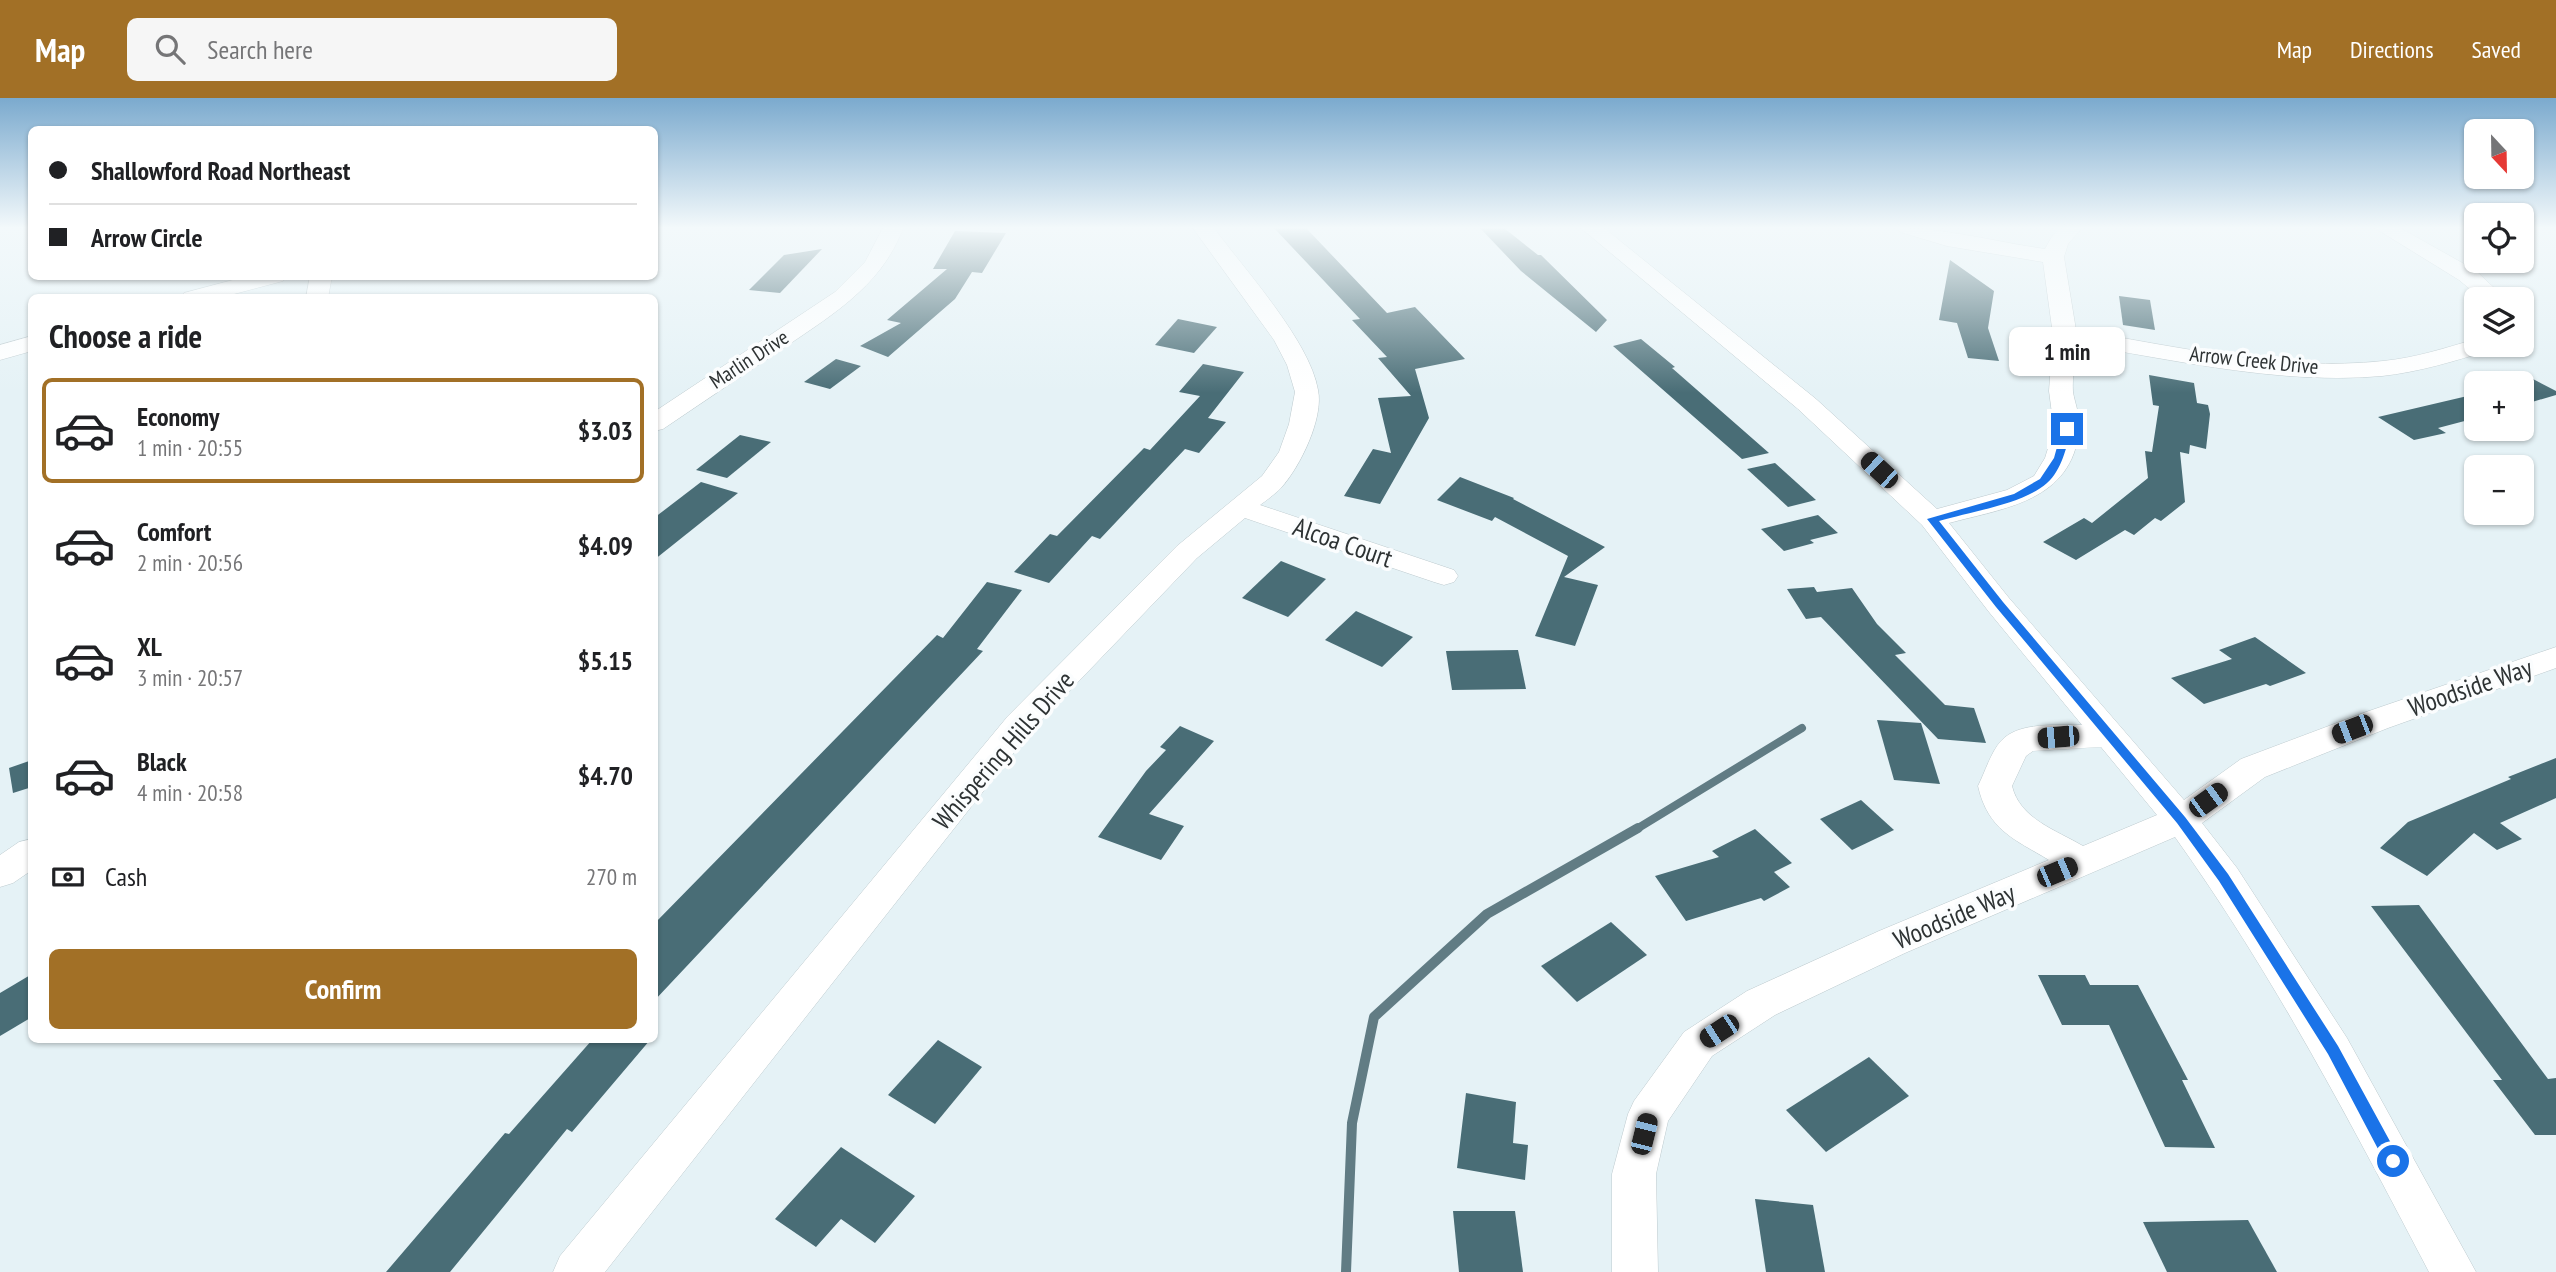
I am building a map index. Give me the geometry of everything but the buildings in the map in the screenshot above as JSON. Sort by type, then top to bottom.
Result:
[{"type":"street","points":[[207,294],[249,283]]},
{"type":"street","name":"Marlin Drive","points":[[658,421],[842,298],[859,283]]},
{"type":"street","name":"Whispering Hills Drive","points":[[576,1272],[1018,724],[1187,552],[1272,482],[1292,452],[1302,424],[1307,392],[1299,365],[1285,339],[1243,283]]},
{"type":"street","points":[[1658,283],[1807,404],[1932,519],[1999,605],[2181,820],[2224,878],[2333,1050],[2453,1272]]},
{"type":"street","points":[[1932,519],[2017,496],[2044,481],[2058,458],[2067,429],[2061,391],[2065,335],[2057,283]]},
{"type":"street","name":"Arrow Creek Drive","points":[[2065,335],[2283,368],[2391,367],[2428,362],[2464,353]]},
{"type":"street","points":[[0,353],[28,344]]},
{"type":"street","name":"Alcoa Court","points":[[1242,508],[1444,576]]},
{"type":"street","name":"Woodside Way","points":[[1635,1272],[1634,1174],[1648,1114],[1698,1044],[1761,1003],[1892,942],[2181,820],[2253,768],[2376,720],[2556,657]]},
{"type":"street","points":[[2081,862],[2015,823],[2000,806],[1995,786],[2013,749],[2026,740],[2109,735]]},
{"type":"street","points":[[0,873],[28,855]]},
{"type":"waterway","points":[[1635,830],[1802,728]]},
{"type":"waterway","points":[[1346,1272],[1352,1123],[1374,1017],[1487,914],[1638,828]]},
{"type":"route","points":[[2067,429],[2058,458],[2044,481],[2017,496],[1932,519],[1999,605],[2181,820],[2224,878],[2333,1050],[2393,1161]]}]
